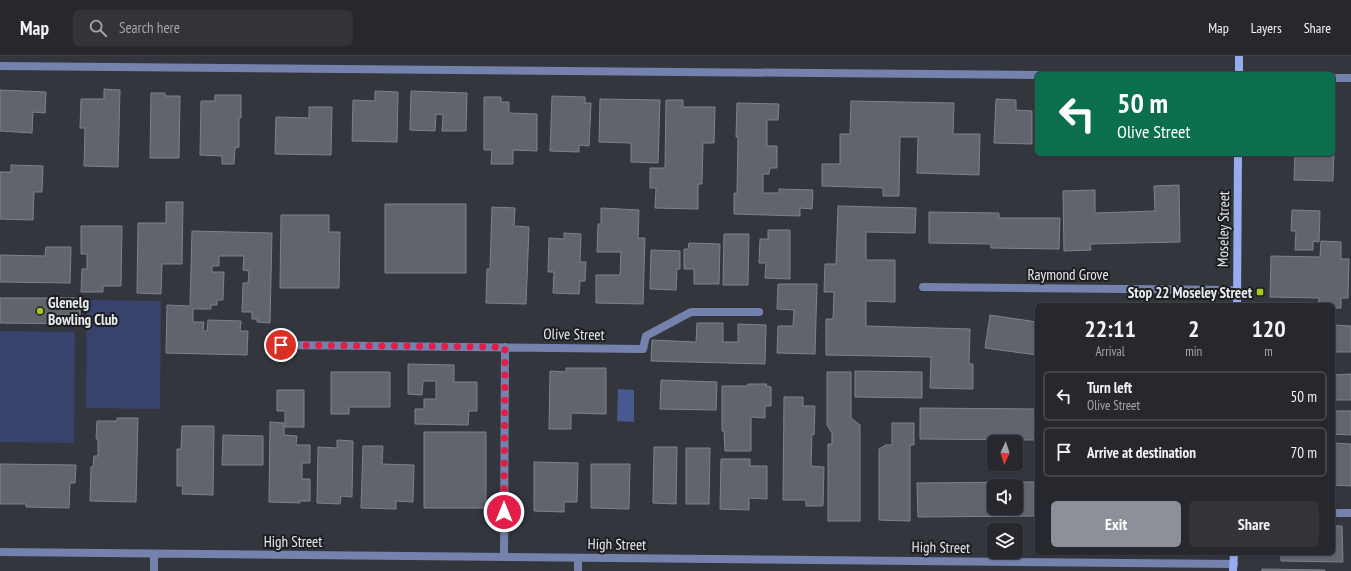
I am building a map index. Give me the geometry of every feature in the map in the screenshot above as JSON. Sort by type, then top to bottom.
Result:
[{"type":"street","points":[[1239,56],[1239,72]]},
{"type":"street","points":[[0,66],[1035,75]]},
{"type":"street","points":[[1335,78],[1351,78]]},
{"type":"street","name":"Moseley Street","points":[[1237,303],[1238,156]]},
{"type":"street","name":"Raymond Grove","points":[[923,287],[1237,290]]},
{"type":"street","name":"Olive Street","points":[[281,345],[643,349],[646,336],[691,312],[759,312]]},
{"type":"street","points":[[504,557],[505,347]]},
{"type":"street","points":[[1335,513],[1351,513]]},
{"type":"street","name":"High Street","points":[[0,552],[1234,567]]},
{"type":"street","points":[[154,554],[154,571]]},
{"type":"street","points":[[1234,555],[1234,567]]},
{"type":"street","points":[[578,558],[578,571]]},
{"type":"shaded area","points":[[87,300],[161,301],[160,409],[86,408]]},
{"type":"shaded area","points":[[0,331],[75,332],[74,443],[0,442]]},
{"type":"shaded area","points":[[618,389],[634,390],[634,422],[617,421]]},
{"type":"building","points":[[104,89],[120,90],[118,167],[84,166],[85,128],[80,128],[81,99],[104,99]]},
{"type":"building","points":[[0,90],[46,92],[45,113],[33,112],[32,133],[0,131]]},
{"type":"building","points":[[375,91],[398,92],[397,142],[352,141],[353,100],[375,101]]},
{"type":"building","points":[[411,91],[467,93],[466,131],[442,131],[443,115],[436,114],[435,131],[410,130]]},
{"type":"building","points":[[151,93],[165,93],[165,96],[180,96],[179,158],[150,158]]},
{"type":"building","points":[[215,95],[241,95],[239,147],[235,148],[234,164],[222,164],[222,156],[200,155],[201,101],[215,101]]},
{"type":"building","points":[[552,96],[585,97],[585,103],[591,103],[589,146],[579,145],[579,152],[550,151]]},
{"type":"building","points":[[484,97],[501,97],[501,102],[509,102],[509,113],[537,114],[537,151],[513,150],[513,164],[491,164],[492,150],[484,150]]},
{"type":"building","points":[[600,99],[660,100],[658,163],[631,162],[631,143],[599,142]]},
{"type":"building","points":[[996,99],[1016,100],[1016,110],[1032,111],[1032,144],[994,143]]},
{"type":"building","points":[[666,100],[683,100],[683,107],[715,107],[714,143],[703,143],[702,184],[698,184],[698,209],[655,208],[656,188],[650,188],[650,168],[665,168]]},
{"type":"building","points":[[851,101],[954,103],[953,134],[980,134],[979,175],[917,173],[918,137],[900,137],[899,196],[883,196],[883,188],[822,186],[822,164],[840,164],[840,134],[850,134]]},
{"type":"building","points":[[737,103],[779,104],[778,120],[767,120],[767,146],[777,146],[777,168],[770,168],[769,174],[763,174],[763,193],[779,193],[779,189],[813,190],[812,209],[800,208],[800,216],[734,214],[734,193],[737,193]]},
{"type":"building","points":[[309,107],[332,107],[331,155],[275,154],[276,117],[309,118]]},
{"type":"building","points":[[1295,156],[1334,156],[1333,181],[1294,180]]},
{"type":"building","points":[[11,165],[43,166],[42,192],[34,192],[33,220],[0,219],[0,172],[11,172]]},
{"type":"building","points":[[1179,185],[1180,242],[1090,244],[1091,250],[1064,251],[1063,191],[1095,190],[1095,213],[1155,211],[1154,186]]},
{"type":"building","points":[[166,202],[183,202],[182,264],[162,264],[161,294],[137,293],[138,223],[166,223]]},
{"type":"building","points":[[385,204],[466,204],[466,273],[385,273]]},
{"type":"building","points":[[838,206],[916,208],[915,233],[866,232],[866,260],[895,260],[895,302],[866,301],[866,326],[970,329],[969,364],[973,364],[973,389],[930,388],[931,357],[826,355],[826,319],[833,319],[834,292],[824,292],[825,264],[836,264]]},
{"type":"building","points":[[492,207],[515,208],[514,226],[529,227],[526,304],[486,303],[487,269],[490,269]]},
{"type":"building","points":[[601,208],[639,210],[638,238],[645,238],[643,304],[596,303],[596,275],[620,275],[621,252],[597,252],[598,224],[601,224]]},
{"type":"building","points":[[1292,210],[1320,211],[1319,242],[1313,241],[1313,250],[1295,250],[1296,231],[1291,231]]},
{"type":"building","points":[[929,212],[999,213],[999,218],[1060,218],[1059,249],[991,248],[991,244],[929,243]]},
{"type":"building","points":[[281,215],[329,215],[329,232],[340,232],[339,288],[280,288]]},
{"type":"building","points":[[81,226],[122,226],[121,286],[103,286],[103,292],[81,292],[82,269],[87,269],[87,254],[81,254]]},
{"type":"building","points":[[768,230],[790,230],[790,279],[765,278],[766,263],[759,263],[760,239],[768,239]]},
{"type":"building","points":[[192,231],[272,233],[270,323],[257,322],[257,319],[252,319],[252,312],[242,312],[243,283],[248,283],[249,271],[243,270],[244,256],[219,256],[219,266],[212,266],[212,272],[224,272],[223,300],[217,300],[217,305],[211,305],[211,309],[193,309],[193,322],[204,322],[203,331],[207,331],[208,320],[241,321],[240,331],[248,331],[247,355],[166,353],[167,305],[190,306]]},
{"type":"building","points":[[564,233],[581,234],[580,262],[586,262],[585,281],[580,281],[579,294],[553,293],[554,272],[548,272],[549,238],[564,239]]},
{"type":"building","points":[[724,234],[749,234],[748,285],[723,285]]},
{"type":"building","points":[[1321,241],[1341,242],[1341,259],[1349,259],[1348,298],[1341,298],[1341,308],[1335,308],[1335,303],[1319,303],[1319,298],[1270,297],[1271,256],[1320,257]]},
{"type":"building","points":[[689,243],[720,244],[719,284],[694,284],[694,269],[684,269],[684,249],[688,249]]},
{"type":"building","points":[[46,247],[71,247],[70,283],[0,282],[0,255],[45,256]]},
{"type":"building","points":[[651,250],[680,251],[680,269],[677,269],[676,290],[650,289]]},
{"type":"building","points":[[778,284],[817,284],[815,354],[777,353],[778,326],[793,326],[794,310],[777,309]]},
{"type":"building","name":"Glenelg Bowling Club","points":[[0,298],[80,298],[80,324],[0,323]]},
{"type":"building","points":[[990,315],[1035,322],[1035,355],[985,348]]},
{"type":"building","points":[[697,323],[723,323],[723,342],[738,342],[738,324],[766,325],[765,364],[651,361],[652,340],[696,342]]},
{"type":"building","points":[[1335,325],[1351,326],[1351,352],[1335,352]]},
{"type":"building","points":[[408,364],[454,365],[454,382],[477,382],[477,411],[469,411],[468,425],[415,424],[415,409],[424,409],[424,399],[436,399],[436,381],[423,381],[422,395],[408,394]]},
{"type":"building","points":[[566,368],[606,368],[606,414],[571,413],[571,429],[549,429],[550,371],[566,372]]},
{"type":"building","points":[[855,371],[922,372],[922,398],[855,397]]},
{"type":"building","points":[[331,372],[390,372],[390,407],[349,407],[349,414],[331,414]]},
{"type":"building","points":[[827,372],[851,372],[851,418],[860,425],[860,521],[828,521],[828,444],[832,444],[832,433],[827,425]]},
{"type":"building","points":[[1351,374],[1351,400],[1335,400],[1335,375]]},
{"type":"building","points":[[661,380],[717,382],[716,410],[660,409]]},
{"type":"building","points":[[748,384],[767,384],[766,386],[771,387],[771,406],[765,406],[765,418],[751,417],[751,451],[725,451],[724,431],[722,431],[722,386],[747,386]]},
{"type":"building","points":[[277,390],[304,390],[304,427],[285,427],[285,411],[277,411]]},
{"type":"building","points":[[784,397],[803,397],[803,406],[815,406],[811,466],[824,467],[823,506],[806,506],[806,500],[783,500]]},
{"type":"building","points":[[920,408],[1035,409],[1035,440],[1023,440],[1023,435],[987,435],[987,440],[920,439]]},
{"type":"building","points":[[1335,411],[1351,411],[1351,435],[1335,434]]},
{"type":"building","points":[[117,418],[138,418],[136,502],[90,501],[91,467],[93,467],[94,456],[98,456],[98,439],[96,439],[97,421],[117,421]]},
{"type":"building","points":[[270,422],[284,423],[284,435],[297,436],[296,445],[310,445],[310,463],[302,463],[302,479],[310,479],[310,501],[299,501],[300,503],[269,502]]},
{"type":"building","points":[[892,423],[914,423],[914,445],[910,445],[910,521],[879,520],[879,449],[886,445],[892,445]]},
{"type":"building","points":[[182,426],[214,426],[213,495],[182,494],[183,486],[177,486],[177,449],[181,449]]},
{"type":"building","points":[[424,432],[486,432],[486,508],[424,508]]},
{"type":"building","points":[[223,435],[263,436],[263,465],[222,465]]},
{"type":"building","points":[[337,440],[353,441],[352,497],[341,496],[340,504],[317,503],[318,447],[337,448]]},
{"type":"building","points":[[1335,443],[1351,444],[1351,486],[1335,485]]},
{"type":"building","points":[[363,446],[383,446],[382,464],[414,465],[413,502],[396,501],[396,509],[361,508]]},
{"type":"building","points":[[654,447],[677,447],[676,504],[653,503]]},
{"type":"building","points":[[686,448],[710,448],[709,504],[686,504]]},
{"type":"building","points":[[721,459],[750,459],[750,466],[767,466],[767,499],[749,498],[749,510],[720,509]]},
{"type":"building","points":[[534,462],[578,463],[577,502],[564,502],[564,512],[534,511]]},
{"type":"building","points":[[0,464],[76,465],[75,483],[70,483],[69,508],[26,507],[26,504],[0,504]]},
{"type":"building","points":[[591,464],[630,464],[629,509],[591,508]]},
{"type":"building","points":[[987,482],[987,515],[1023,515],[1023,482],[1034,482],[1034,516],[918,517],[917,483]]},
{"type":"building","points":[[1335,526],[1342,526],[1343,562],[1281,561],[1281,555],[1335,555]]},
{"type":"building","points":[[1262,569],[1325,570],[1325,571],[1262,571]]},
{"type":"place","name":"Stop 22 Moseley Street","points":[[1260,292]]},
{"type":"place","name":"Glenelg Bowling Club","points":[[40,311]]},
{"type":"route","points":[[281,345],[505,347],[504,512]]}]
